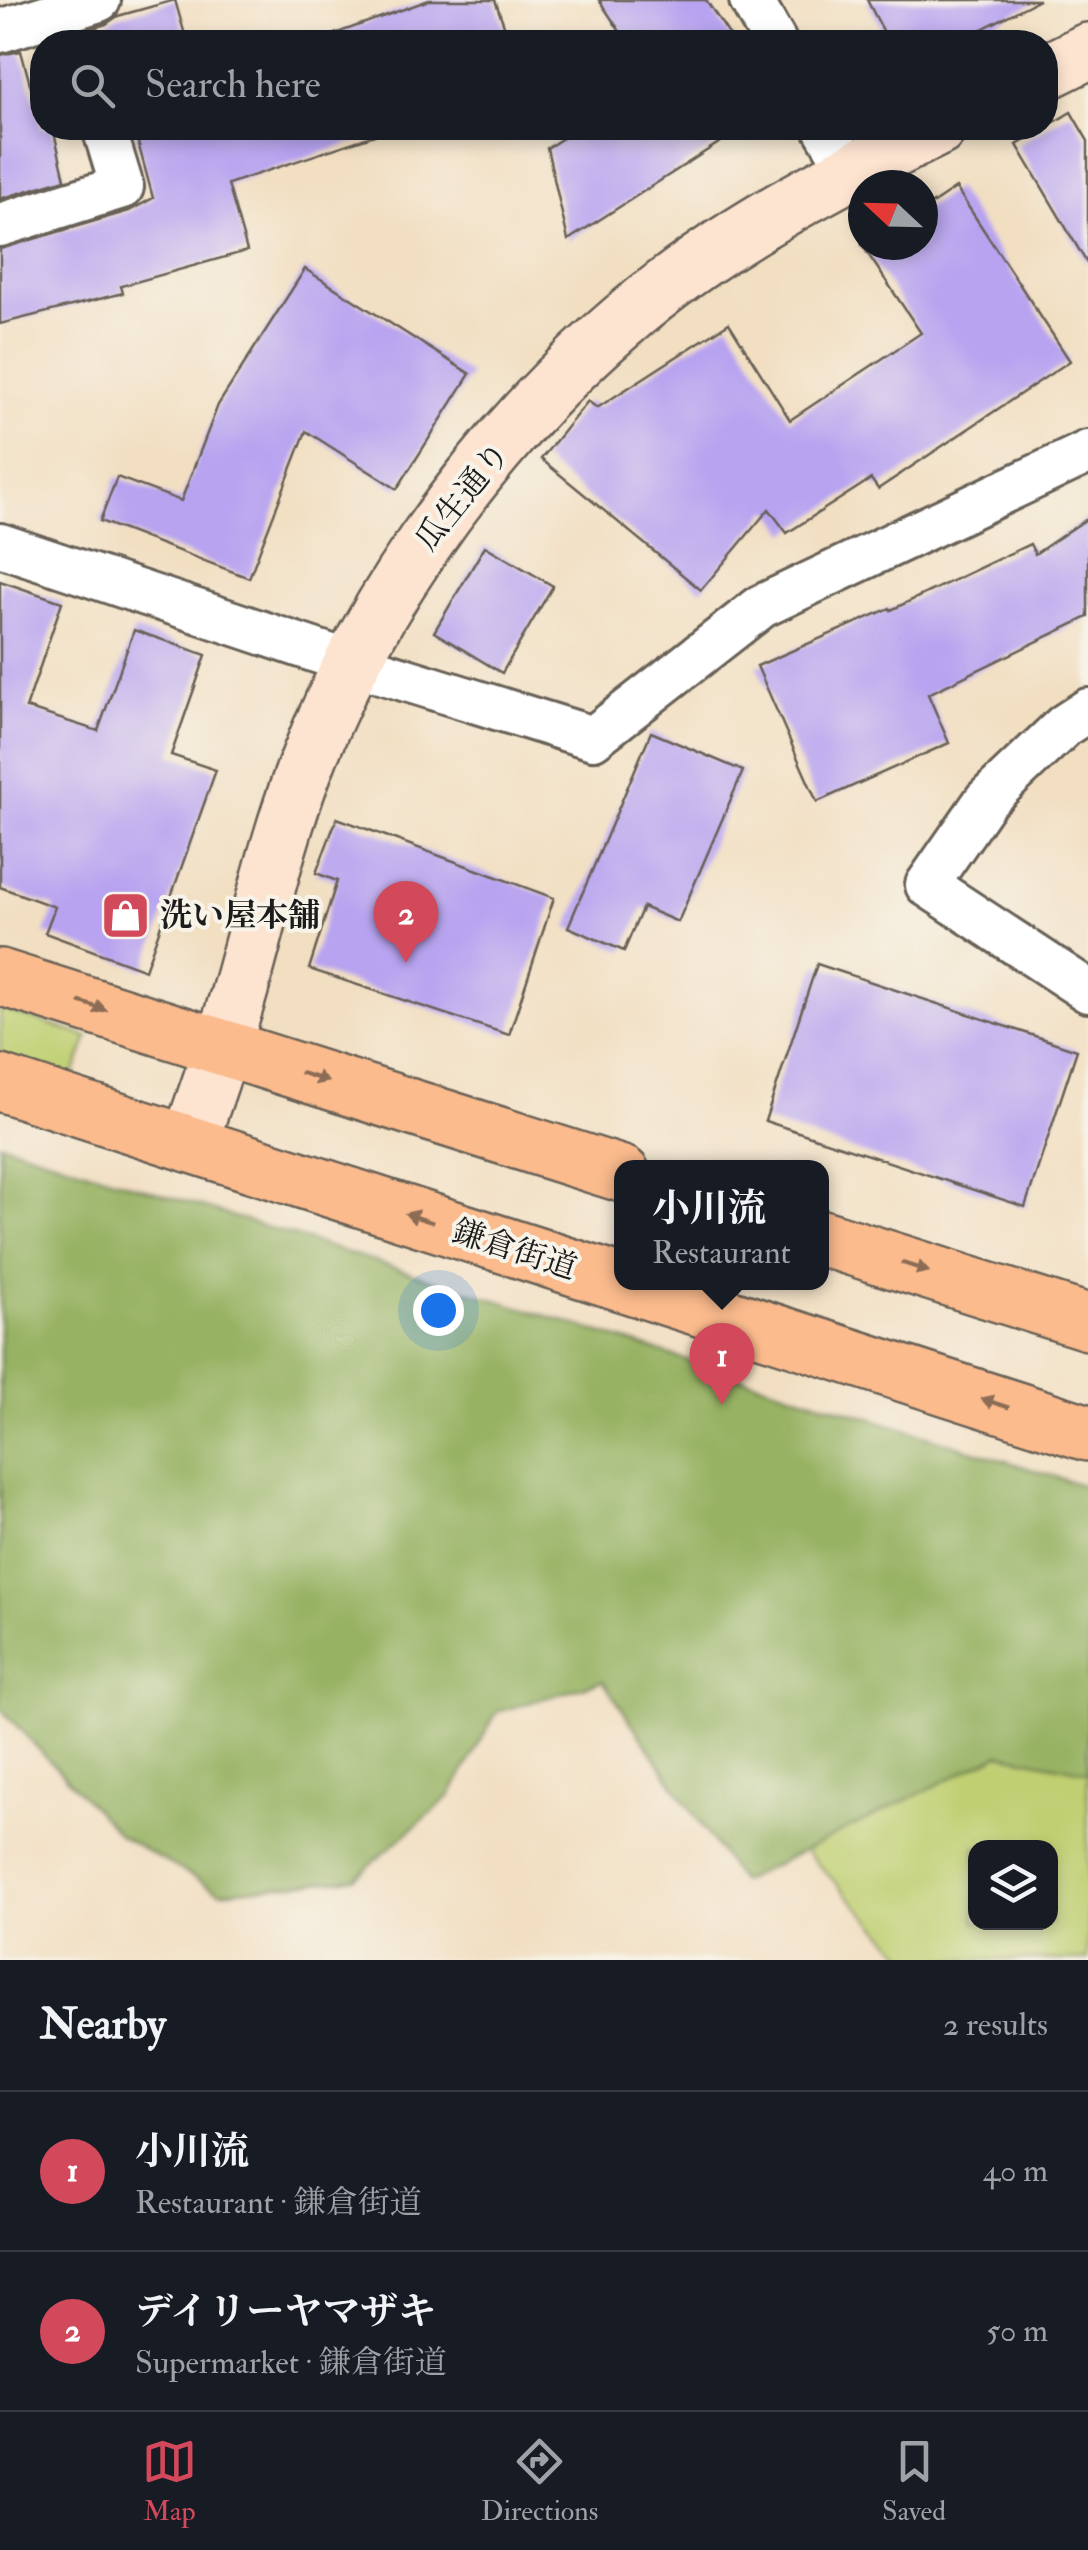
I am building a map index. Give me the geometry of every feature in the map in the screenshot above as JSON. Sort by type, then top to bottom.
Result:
[{"type":"main road","points":[[0,977],[614,1171]]},
{"type":"main road","name":"鎌倉街道","points":[[0,1084],[614,1280]]},
{"type":"main road","points":[[829,1240],[1087,1316]]},
{"type":"main road","name":"鎌倉街道","points":[[644,1290],[1088,1433]]},
{"type":"street","points":[[750,0],[769,30]]},
{"type":"street","points":[[0,31],[83,17]]},
{"type":"street","points":[[1058,66],[1088,51]]},
{"type":"street","points":[[0,224],[122,186],[108,140]]},
{"type":"street","name":"瓜生通り","points":[[190,1144],[221,1048],[274,854],[306,764],[352,662],[412,558],[483,465],[558,382],[645,303],[736,236],[838,150],[883,140]]},
{"type":"street","points":[[0,544],[593,738],[762,606],[1088,452]]},
{"type":"street","points":[[1088,710],[986,800],[927,884],[1088,992]]},
{"type":"green space","points":[[0,1008],[88,1037],[72,1080],[0,1056]]},
{"type":"green space","points":[[0,1143],[1088,1487],[1088,1772],[1000,1754],[740,1882],[603,1681],[497,1712],[449,1797],[355,1878],[220,1892],[119,1835],[0,1708]]},
{"type":"green space","points":[[1088,1735],[1088,1960],[910,1960],[742,1785]]},
{"type":"building","points":[[175,0],[184,30],[87,30],[118,16]]},
{"type":"building","points":[[429,0],[495,0],[506,30],[345,30]]},
{"type":"building","points":[[599,0],[706,0],[726,30],[619,30]]},
{"type":"building","points":[[867,0],[1039,0],[980,30],[883,30]]},
{"type":"building","points":[[21,51],[30,84],[30,140],[56,140],[65,179],[0,199],[0,55]]},
{"type":"building","points":[[1071,112],[1088,141],[1088,265],[1017,145],[1025,140],[1058,140],[1058,120]]},
{"type":"building","points":[[137,140],[360,140],[228,184],[247,251],[121,286],[123,293],[0,324],[0,249],[129,211],[153,198]]},
{"type":"building","points":[[560,140],[723,140],[568,240],[547,148]]},
{"type":"building","points":[[956,188],[1070,361],[878,489],[871,479],[787,533],[769,509],[701,590],[541,459],[588,401],[597,408],[729,323],[790,420],[921,333],[872,260],[938,260],[938,200]]},
{"type":"building","points":[[305,269],[470,374],[397,489],[306,431],[249,578],[100,521],[117,477],[181,501],[218,405]]},
{"type":"building","points":[[1088,518],[1088,617],[928,694],[949,743],[817,802],[757,666],[891,610],[1030,544],[1035,554]]},
{"type":"building","points":[[485,546],[553,586],[502,673],[434,632]]},
{"type":"building","points":[[0,581],[62,602],[26,708],[98,731],[134,630],[206,655],[171,755],[216,770],[145,970],[45,933],[55,907],[0,887]]},
{"type":"building","points":[[651,732],[743,771],[678,922],[643,907],[624,951],[568,927]]},
{"type":"building","points":[[337,818],[554,898],[509,1035],[309,969],[337,881],[316,873]]},
{"type":"building","points":[[817,964],[1077,1050],[1025,1207],[765,1121]]},
{"type":"place","name":"洗い屋本舗","points":[[125,915]]},
{"type":"place","name":"デイリーヤマザキ","points":[[406,963]]},
{"type":"place","name":"小川流","points":[[722,1405]]}]
